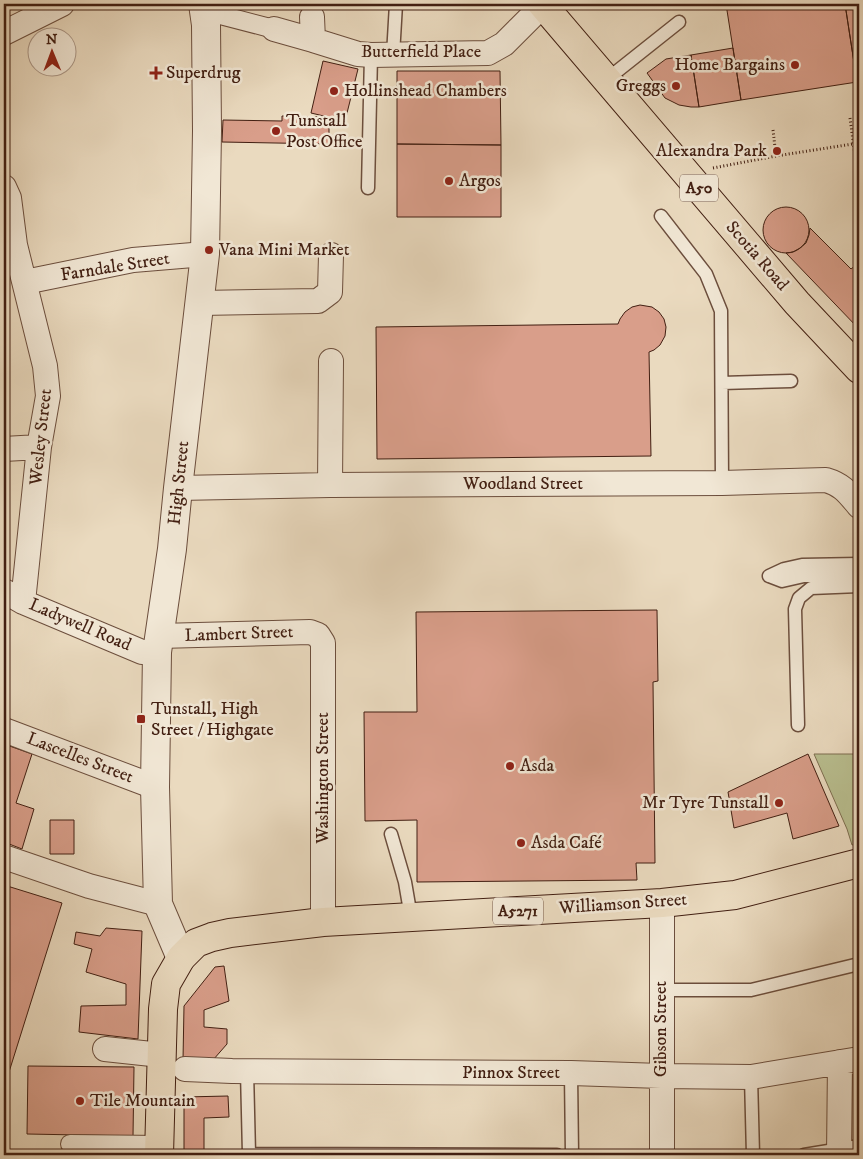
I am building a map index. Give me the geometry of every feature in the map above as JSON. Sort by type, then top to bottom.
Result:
[{"type":"main road","name":"Scotia Road","points":[[542,5],[797,303],[859,369]]},
{"type":"main road","name":"Williamson Street","points":[[181,958],[196,943],[212,937],[230,934],[323,922],[662,903],[735,895],[859,863]]},
{"type":"main road","name":"A5271","points":[[159,1150],[169,1065],[163,1009],[166,984],[181,958]]},
{"type":"street","points":[[4,33],[62,4]]},
{"type":"street","name":"Butterfield Place","points":[[204,8],[274,29],[313,28],[358,54],[382,55],[488,53],[504,44],[542,5]]},
{"type":"street","name":"High Street","points":[[181,958],[158,904],[155,787],[158,644],[172,549],[205,254],[207,131],[206,25],[204,8]]},
{"type":"street","name":"Wesley Street","points":[[4,187],[9,198],[10,246],[25,282],[45,366],[48,396],[14,597]]},
{"type":"street","name":"Farndale Street","points":[[25,282],[133,260],[205,254]]},
{"type":"street","points":[[200,302],[318,301],[330,292],[331,255]]},
{"type":"street","points":[[330,485],[331,361]]},
{"type":"street","points":[[4,449],[39,447]]},
{"type":"street","name":"Woodland Street","points":[[178,488],[330,485],[722,483],[826,480],[836,483],[845,489],[859,506]]},
{"type":"street","name":"Ladywell Road","points":[[14,597],[142,652],[158,644]]},
{"type":"street","name":"Lambert Street","points":[[158,644],[310,632],[318,635]]},
{"type":"street","name":"Washington Street","points":[[318,635],[323,643],[323,922]]},
{"type":"street","name":"Lascelles Street","points":[[4,730],[155,787]]},
{"type":"street","points":[[4,857],[89,886],[158,904]]},
{"type":"street","name":"Gibson Street","points":[[662,903],[662,1155]]},
{"type":"street","name":"Pinnox Street","points":[[105,1049],[169,1065],[247,1071],[571,1073],[751,1077],[850,1061]]},
{"type":"street","points":[[846,1151],[850,1061]]},
{"type":"street","points":[[70,1144],[159,1150]]},
{"type":"lane","points":[[368,188],[382,55],[396,4]]},
{"type":"lane","points":[[606,80],[679,22]]},
{"type":"lane","points":[[661,216],[706,274],[722,311],[722,483]]},
{"type":"lane","points":[[722,383],[791,381]]},
{"type":"lane","points":[[859,564],[802,565],[784,569],[769,576],[782,581],[804,576],[859,575]]},
{"type":"lane","points":[[798,725],[795,609],[799,598],[811,588],[859,586]]},
{"type":"lane","points":[[391,834],[405,882],[411,917]]},
{"type":"lane","points":[[661,990],[750,990],[859,964]]},
{"type":"lane","points":[[247,1071],[249,1154],[557,1155]]},
{"type":"lane","points":[[571,1073],[572,1155]]},
{"type":"lane","points":[[751,1077],[753,1155]]},
{"type":"lane","points":[[804,1155],[846,1151]]},
{"type":"path","points":[[850,118],[859,185]]},
{"type":"path","points":[[773,130],[776,156]]},
{"type":"path","points":[[686,173],[776,156],[859,144]]},
{"type":"green space","points":[[814,754],[859,754],[859,843],[852,845],[847,829]]},
{"type":"building","name":"Home Bargains","points":[[726,4],[845,4],[857,82],[741,100]]},
{"type":"building","points":[[845,4],[859,4],[859,82],[857,82]]},
{"type":"building","points":[[733,48],[741,100],[699,107],[691,55]]},
{"type":"building","name":"Greggs","points":[[691,55],[699,107],[679,105],[665,98],[647,73],[666,59]]},
{"type":"building","name":"Hollinshead Chambers","points":[[323,61],[358,69],[345,121],[311,113]]},
{"type":"building","points":[[397,71],[500,71],[501,145],[397,144]]},
{"type":"building","name":"Tunstall Post Office","points":[[282,116],[329,117],[329,144],[222,142],[223,120],[282,121]]},
{"type":"building","name":"Argos","points":[[397,144],[501,145],[501,217],[397,217]]},
{"type":"building","points":[[786,207],[799,211],[805,217],[809,230],[805,243],[799,249],[786,253],[773,249],[767,243],[763,230],[767,217],[773,211]]},
{"type":"building","points":[[810,228],[851,269],[856,265],[859,269],[859,329],[786,253],[793,252],[806,243]]},
{"type":"building","points":[[640,305],[652,307],[659,312],[664,319],[666,327],[665,336],[660,345],[649,352],[651,456],[377,459],[376,327],[618,324],[625,312],[632,307]]},
{"type":"building","name":"Asda","points":[[657,610],[658,681],[653,682],[655,863],[636,863],[637,880],[417,882],[417,820],[365,821],[364,712],[417,712],[416,612]]},
{"type":"building","points":[[4,744],[32,754],[16,803],[34,809],[22,849],[4,842]]},
{"type":"building","name":"Mr Tyre Tunstall","points":[[808,754],[839,826],[793,839],[787,813],[734,828],[728,792]]},
{"type":"building","points":[[50,820],[74,820],[74,854],[50,854]]},
{"type":"building","points":[[4,885],[62,903],[4,1088]]},
{"type":"building","points":[[106,928],[142,931],[138,1039],[79,1032],[81,1006],[126,1005],[126,984],[86,972],[92,949],[74,944],[76,932],[100,936]]},
{"type":"building","points":[[224,966],[229,1001],[204,1010],[204,1027],[227,1029],[227,1044],[213,1060],[183,1060],[184,1006],[215,967]]},
{"type":"building","name":"Tile Mountain","points":[[28,1066],[134,1067],[133,1136],[27,1134]]},
{"type":"building","points":[[228,1096],[229,1117],[204,1118],[204,1155],[184,1155],[184,1097]]},
{"type":"place","name":"Home Bargains","points":[[795,65]]},
{"type":"place","name":"Superdrug","points":[[156,73]]},
{"type":"place","name":"Greggs","points":[[676,86]]},
{"type":"place","name":"Hollinshead Chambers","points":[[334,91]]},
{"type":"place","name":"Tunstall Post Office","points":[[276,131]]},
{"type":"place","name":"Alexandra Park","points":[[777,151]]},
{"type":"place","name":"Argos","points":[[449,181]]},
{"type":"place","name":"Vana Mini Market","points":[[209,250]]},
{"type":"place","name":"Tunstall, High Street / Highgate","points":[[141,719]]},
{"type":"place","name":"Asda","points":[[510,766]]},
{"type":"place","name":"Mr Tyre Tunstall","points":[[779,803]]},
{"type":"place","name":"Asda Café","points":[[521,843]]},
{"type":"place","name":"Tile Mountain","points":[[80,1101]]}]
